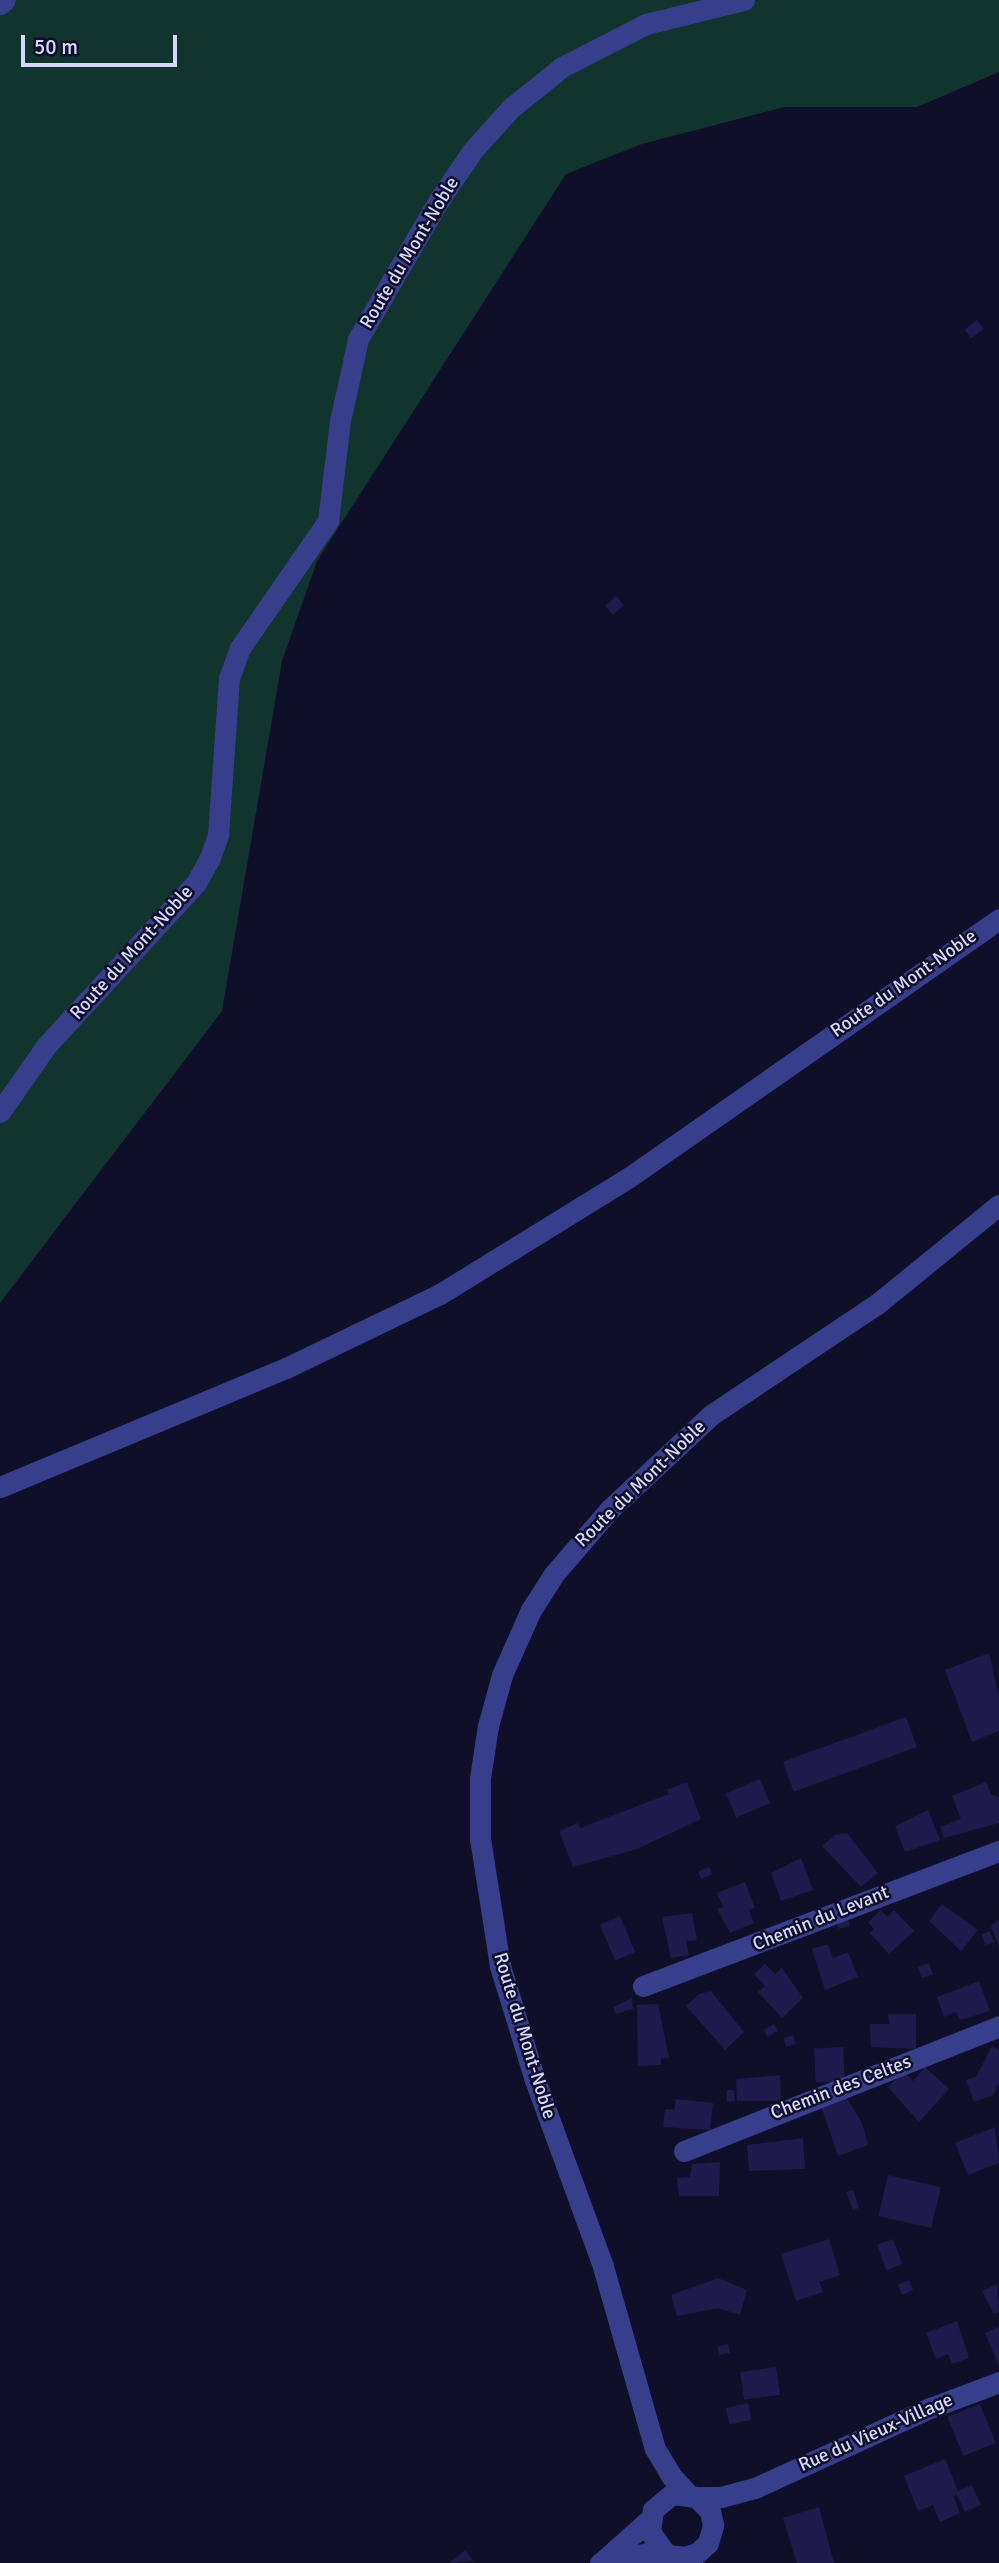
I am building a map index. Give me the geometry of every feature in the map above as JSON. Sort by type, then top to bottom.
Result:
[{"type":"street","points":[[0,4],[5,0]]},
{"type":"street","name":"Route du Mont-Noble","points":[[0,1112],[46,1046],[196,883],[209,860],[218,835],[224,785],[229,678],[240,648],[328,521],[340,421],[358,339],[439,200],[473,150],[511,108],[562,67],[646,24],[744,0]]},
{"type":"street","name":"Route du Mont-Noble","points":[[0,1487],[286,1368],[440,1294],[628,1178],[999,919]]},
{"type":"street","name":"Route du Mont-Noble","points":[[692,2496],[672,2477],[656,2449],[603,2266],[523,2044],[500,1966],[484,1884],[479,1817],[484,1750],[494,1702],[521,1629],[554,1574],[628,1491],[720,1409],[877,1304],[999,1205]]},
{"type":"street","name":"Chemin du Levant","points":[[643,1986],[999,1851]]},
{"type":"street","name":"Chemin des Celtes","points":[[684,2151],[999,2026]]},
{"type":"street","name":"Rue du Vieux-Village","points":[[692,2496],[721,2497],[755,2488],[930,2408],[999,2382]]},
{"type":"street","name":"Route du Mont-Noble","points":[[652,2514],[656,2449]]},
{"type":"street","name":"Rue du Vieux-Village","points":[[711,2534],[755,2488]]},
{"type":"street","points":[[601,2563],[666,2497],[692,2496],[709,2511],[709,2563]]},
{"type":"street","points":[[652,2514],[653,2539],[671,2557]]},
{"type":"street","points":[[601,2563],[693,2555],[711,2534]]},
{"type":"green space","points":[[0,0],[999,0],[999,72],[917,107],[784,107],[642,144],[566,174],[317,561],[282,661],[222,1011],[0,1303]]},
{"type":"building","points":[[977,320],[984,329],[971,339],[964,330]]},
{"type":"building","points":[[616,596],[624,605],[613,615],[605,606]]},
{"type":"building","points":[[989,1653],[999,1697],[999,1731],[972,1742],[945,1670]]},
{"type":"building","points":[[906,1717],[917,1747],[794,1792],[783,1762]]},
{"type":"building","points":[[760,1779],[770,1803],[736,1817],[726,1793]]},
{"type":"building","points":[[687,1782],[701,1819],[637,1849],[573,1867],[559,1831],[578,1823],[580,1828],[669,1794],[667,1790]]},
{"type":"building","points":[[986,1782],[991,1794],[999,1798],[999,1823],[944,1838],[940,1827],[961,1819],[952,1796]]},
{"type":"building","points":[[928,1810],[940,1840],[905,1852],[895,1826]]},
{"type":"building","points":[[847,1833],[878,1873],[861,1887],[822,1846],[835,1835]]},
{"type":"building","points":[[801,1858],[813,1890],[781,1901],[771,1873]]},
{"type":"building","points":[[709,1867],[712,1874],[701,1879],[698,1872]]},
{"type":"building","points":[[745,1882],[755,1908],[749,1910],[754,1923],[730,1933],[717,1909],[723,1907],[717,1893]]},
{"type":"building","points":[[942,1904],[978,1930],[961,1951],[929,1921]]},
{"type":"building","points":[[881,1910],[887,1917],[894,1910],[914,1931],[889,1954],[870,1933],[874,1929],[868,1922]]},
{"type":"building","points":[[692,1913],[697,1940],[686,1941],[689,1955],[671,1958],[662,1917]]},
{"type":"building","points":[[620,1916],[635,1952],[615,1960],[600,1925]]},
{"type":"building","points":[[848,1919],[850,1926],[838,1929],[836,1922]]},
{"type":"building","points":[[999,1919],[999,1947],[991,1926]]},
{"type":"building","points":[[990,1931],[994,1942],[986,1945],[982,1934]]},
{"type":"building","points":[[828,1944],[833,1958],[848,1952],[858,1977],[825,1990],[812,1949]]},
{"type":"building","points":[[929,1963],[933,1974],[922,1978],[918,1967]]},
{"type":"building","points":[[765,1964],[775,1974],[782,1968],[803,1998],[782,2018],[758,1992],[765,1986],[754,1974]]},
{"type":"building","points":[[979,1981],[990,2011],[960,2020],[956,2012],[944,2017],[937,1997]]},
{"type":"building","points":[[711,1991],[744,2032],[725,2050],[686,2006],[699,1994]]},
{"type":"building","points":[[632,1998],[633,2009],[616,2014],[613,2007]]},
{"type":"building","points":[[658,2004],[669,2058],[661,2059],[661,2065],[638,2066],[637,2005]]},
{"type":"building","points":[[888,2014],[916,2014],[916,2049],[871,2047],[870,2024],[889,2024]]},
{"type":"building","points":[[774,2024],[778,2031],[768,2037],[764,2030]]},
{"type":"building","points":[[793,2035],[796,2044],[786,2047],[783,2038]]},
{"type":"building","points":[[992,2046],[999,2050],[999,2084],[993,2095],[974,2102],[966,2080],[976,2077]]},
{"type":"building","points":[[843,2047],[845,2081],[816,2082],[814,2049]]},
{"type":"building","points":[[925,2067],[949,2089],[919,2122],[888,2087],[903,2071],[913,2081]]},
{"type":"building","points":[[780,2075],[781,2101],[737,2101],[736,2079]]},
{"type":"building","points":[[727,2090],[734,2090],[735,2101],[727,2102]]},
{"type":"building","points":[[846,2097],[862,2123],[868,2145],[838,2156],[821,2106]]},
{"type":"building","points":[[676,2099],[713,2103],[710,2130],[663,2127],[665,2109],[674,2110]]},
{"type":"building","points":[[995,2127],[999,2163],[968,2175],[955,2143]]},
{"type":"building","points":[[803,2138],[805,2169],[749,2171],[747,2145]]},
{"type":"building","points":[[720,2162],[719,2196],[679,2196],[677,2178],[690,2177],[692,2164]]},
{"type":"building","points":[[888,2175],[941,2187],[931,2228],[879,2216]]},
{"type":"building","points":[[853,2190],[859,2208],[853,2210],[846,2192]]},
{"type":"building","points":[[829,2239],[840,2275],[819,2282],[823,2292],[796,2301],[781,2254]]},
{"type":"building","points":[[893,2239],[902,2264],[886,2270],[877,2245]]},
{"type":"building","points":[[718,2278],[747,2290],[740,2315],[718,2308],[677,2316],[671,2295]]},
{"type":"building","points":[[909,2280],[913,2290],[902,2295],[898,2284]]},
{"type":"building","points":[[997,2284],[999,2312],[994,2314],[982,2291]]},
{"type":"building","points":[[957,2321],[969,2358],[952,2364],[948,2354],[936,2359],[926,2333]]},
{"type":"building","points":[[999,2327],[999,2366],[985,2333]]},
{"type":"building","points":[[728,2344],[730,2353],[719,2355],[717,2346]]},
{"type":"building","points":[[776,2367],[780,2395],[744,2400],[740,2372]]},
{"type":"building","points":[[748,2403],[752,2420],[729,2425],[726,2408]]},
{"type":"building","points":[[980,2404],[996,2443],[963,2456],[948,2417]]},
{"type":"building","points":[[945,2459],[958,2491],[972,2485],[981,2505],[965,2512],[957,2495],[953,2496],[960,2513],[940,2522],[933,2505],[918,2511],[904,2476]]},
{"type":"building","points":[[819,2507],[834,2563],[797,2563],[783,2518]]},
{"type":"building","points":[[465,2550],[474,2561],[449,2563]]}]
